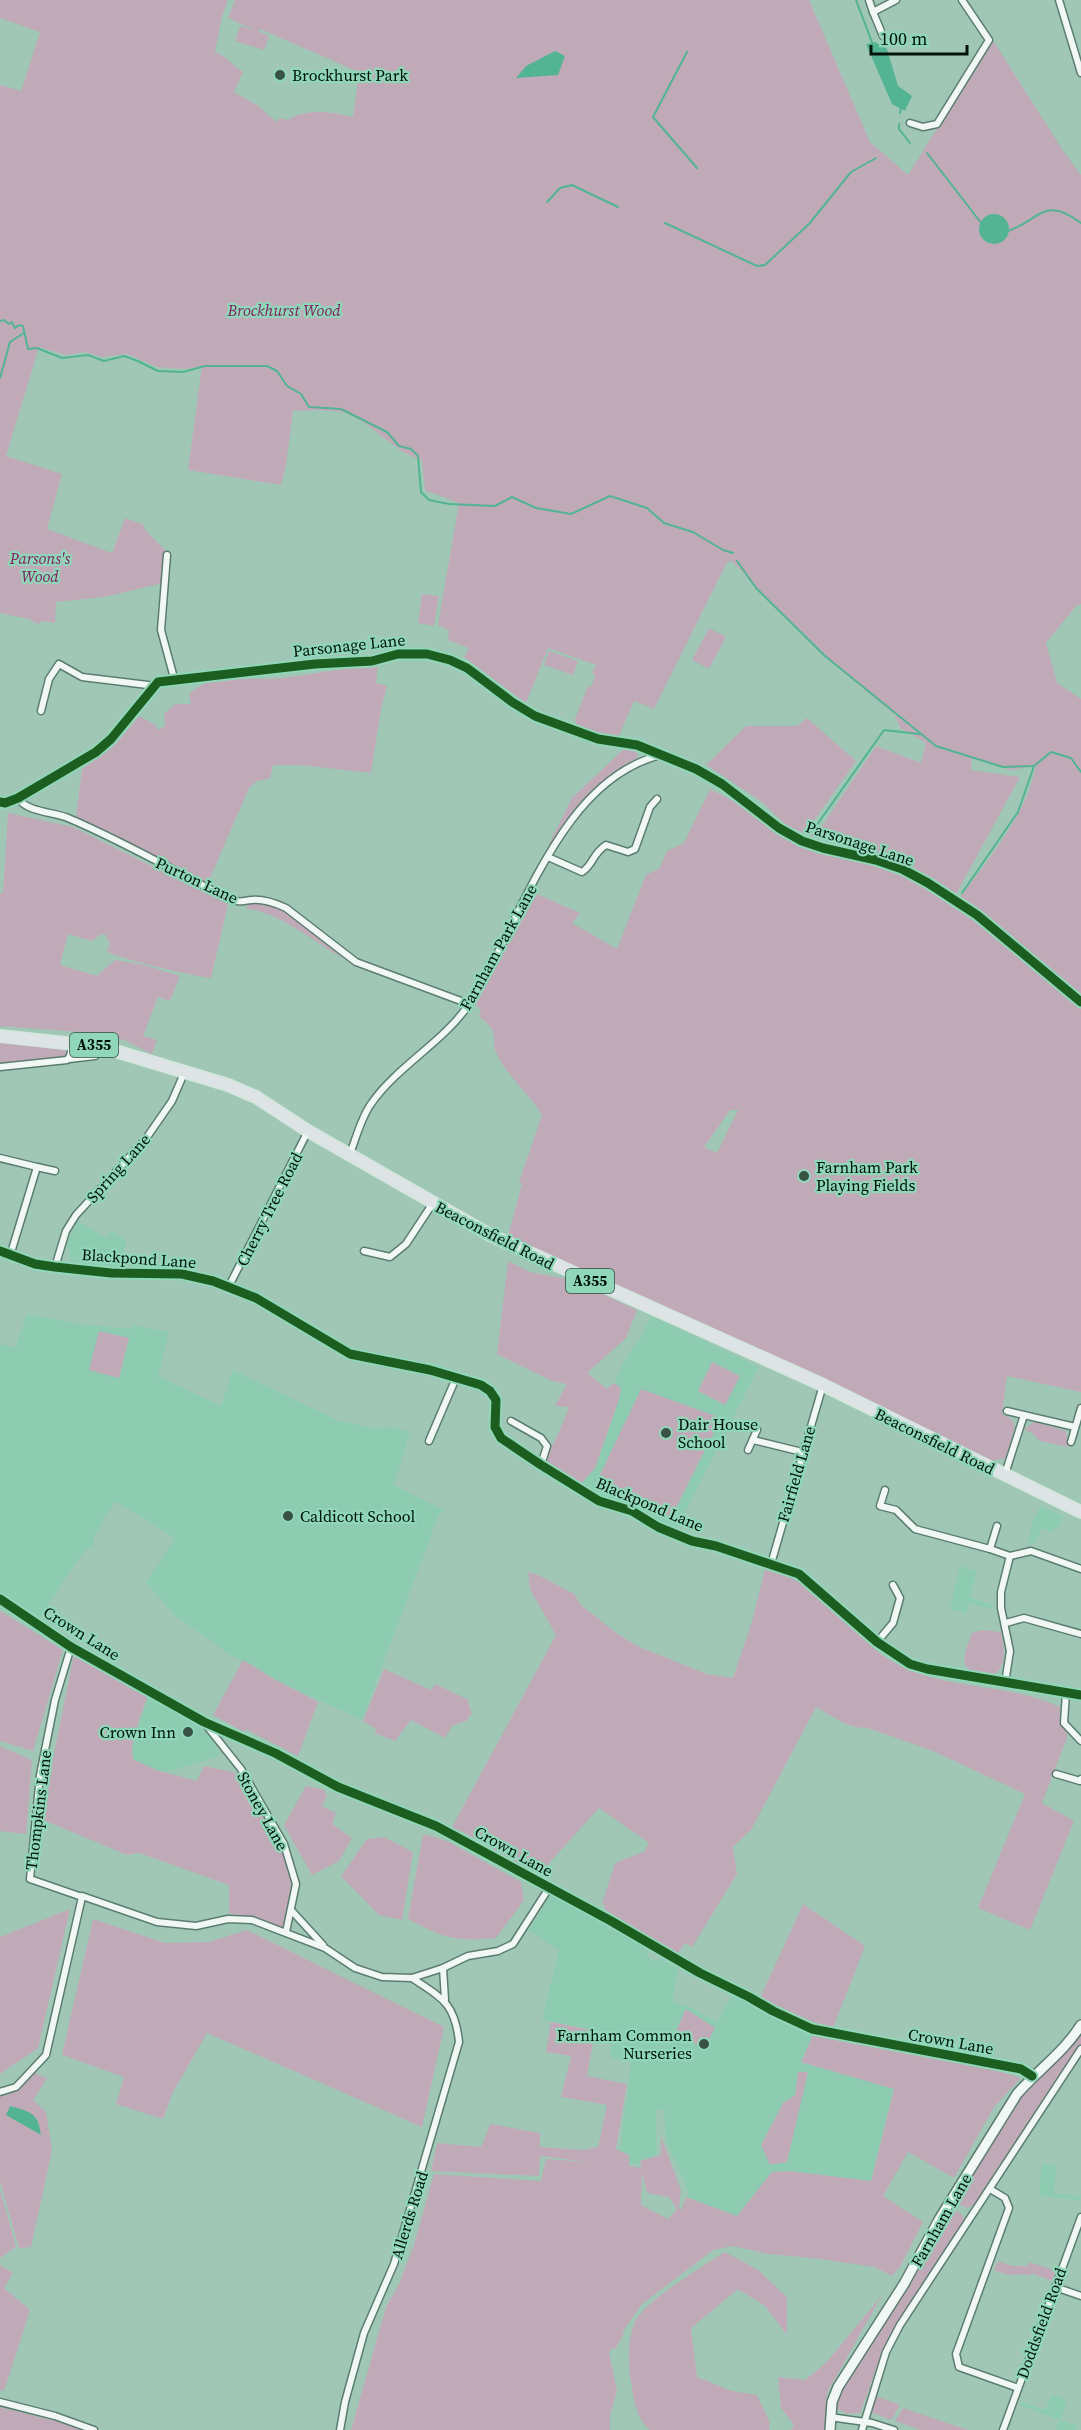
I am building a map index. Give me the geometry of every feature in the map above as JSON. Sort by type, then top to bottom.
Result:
[{"type":"main road","name":"Beaconsfield Road","points":[[0,1036],[73,1042],[126,1053],[185,1070],[256,1097],[308,1131],[490,1235],[823,1385],[1081,1512]]},
{"type":"street","points":[[870,0],[883,36]]},
{"type":"street","points":[[873,12],[896,0]]},
{"type":"street","points":[[910,123],[920,126],[937,124],[989,40],[962,0]]},
{"type":"street","points":[[1059,0],[1081,73]]},
{"type":"street","points":[[916,133],[920,126]]},
{"type":"street","points":[[167,555],[161,630],[174,678]]},
{"type":"street","name":"Parsonage Lane","points":[[0,802],[5,803],[18,798],[96,752],[111,740],[158,682],[174,678],[315,664],[350,664],[398,654],[427,654],[450,660],[467,668],[512,702],[535,716],[598,739],[637,745],[696,769],[722,784],[779,828],[801,841],[823,849],[876,860],[902,869],[977,915],[1081,1002]]},
{"type":"street","points":[[41,711],[49,679],[59,664],[82,677],[156,686]]},
{"type":"street","name":"Farnham Park Lane","points":[[350,1154],[370,1106],[458,1018],[469,1004],[548,857],[569,823],[616,775],[647,759],[661,755]]},
{"type":"street","name":"Purton Lane","points":[[18,798],[27,806],[94,829],[241,904],[251,900],[273,902],[286,908],[356,963],[469,1004]]},
{"type":"street","points":[[548,857],[582,872],[588,868],[597,851],[606,845],[628,852],[634,849],[650,807],[657,799]]},
{"type":"street","points":[[646,800],[650,807]]},
{"type":"street","points":[[69,1059],[73,1042]]},
{"type":"street","points":[[0,1067],[95,1056]]},
{"type":"street","name":"Spring Lane","points":[[56,1267],[66,1231],[76,1215],[145,1140],[172,1101],[185,1070]]},
{"type":"street","name":"Cherry Tree Road","points":[[229,1286],[308,1131]]},
{"type":"street","points":[[0,1158],[55,1171]]},
{"type":"street","points":[[10,1256],[37,1167]]},
{"type":"street","points":[[364,1251],[390,1257],[406,1244],[433,1203]]},
{"type":"street","name":"Blackpond Lane","points":[[0,1251],[35,1264],[111,1273],[182,1274],[229,1286],[256,1298],[350,1354],[430,1370],[481,1385],[490,1391],[496,1400],[495,1427],[506,1443],[599,1501],[632,1511],[658,1527],[692,1541],[716,1546],[799,1574],[877,1642],[910,1664],[927,1669],[1081,1695]]},
{"type":"street","points":[[429,1441],[456,1378]]},
{"type":"street","name":"Fairfield Lane","points":[[771,1564],[823,1385]]},
{"type":"street","points":[[1071,1442],[1081,1408]]},
{"type":"street","points":[[1007,1411],[1075,1427]]},
{"type":"street","points":[[1005,1474],[1024,1415]]},
{"type":"street","points":[[511,1421],[541,1438],[547,1446],[541,1465]]},
{"type":"street","points":[[748,1450],[757,1430]]},
{"type":"street","points":[[753,1440],[802,1452]]},
{"type":"street","points":[[885,1490],[880,1506],[896,1510],[915,1529],[990,1548],[1011,1556],[1031,1551],[1081,1569]]},
{"type":"street","points":[[990,1548],[997,1526]]},
{"type":"street","points":[[1005,1683],[1010,1651],[1006,1623],[1001,1608],[1001,1592],[1011,1556]]},
{"type":"street","points":[[877,1642],[893,1623],[900,1598],[893,1585]]},
{"type":"street","name":"Crown Lane","points":[[0,1599],[71,1647],[204,1722],[275,1753],[338,1787],[436,1826],[611,1921],[700,1973],[773,2011],[812,2029],[1021,2069],[1032,2076]]},
{"type":"street","points":[[1006,1623],[1024,1618],[1081,1634]]},
{"type":"street","name":"Thompkins Lane","points":[[71,1647],[55,1700],[40,1775],[30,1879],[82,1896]]},
{"type":"street","points":[[1066,1693],[1064,1723],[1081,1741]]},
{"type":"street","name":"Stoney Lane","points":[[204,1722],[241,1769],[284,1844],[296,1884],[286,1932]]},
{"type":"street","points":[[1056,1774],[1081,1780]]},
{"type":"street","points":[[291,1910],[326,1948],[355,1968],[382,1977],[412,1978],[443,1968],[468,1956],[498,1951],[513,1944],[549,1888]]},
{"type":"street","points":[[0,2092],[16,2087],[46,2055],[82,1896],[157,1922],[196,1926],[228,1919],[252,1920],[326,1948]]},
{"type":"street","name":"Allerds Road","points":[[340,2430],[345,2402],[364,2333],[394,2264],[459,2042],[457,2022],[445,2000],[443,1968]]},
{"type":"street","points":[[412,1978],[445,2000]]},
{"type":"street","name":"Farnham Lane","points":[[830,2430],[834,2395],[838,2387],[904,2284],[940,2218],[1017,2094],[1032,2076],[1053,2060],[1081,2025]]},
{"type":"street","points":[[862,2430],[886,2352],[900,2325],[1081,2049]]},
{"type":"street","points":[[990,2189],[1005,2198],[1010,2208],[956,2354],[959,2367],[1018,2388]]},
{"type":"street","name":"Doddsfield Road","points":[[1003,2430],[1081,2217]]},
{"type":"street","points":[[1055,2287],[1081,2296]]},
{"type":"street","points":[[0,2402],[55,2416],[94,2430]]},
{"type":"street","points":[[830,2417],[864,2422],[894,2430]]},
{"type":"shaded area","points":[[875,42],[887,49],[898,86],[912,96],[905,111],[892,104],[866,44]]},
{"type":"shaded area","points":[[555,51],[565,56],[558,75],[516,78],[526,66]]},
{"type":"shaded area","points":[[994,214],[1005,218],[1009,229],[1005,240],[994,244],[983,240],[979,229],[983,218]]},
{"type":"shaded area","points":[[78,1222],[107,1238],[111,1231],[126,1240],[121,1271],[71,1261],[67,1242]]},
{"type":"shaded area","name":"Caldicott School","points":[[27,1314],[80,1324],[131,1329],[132,1325],[169,1332],[158,1376],[221,1406],[233,1370],[339,1421],[373,1428],[393,1427],[410,1432],[394,1485],[443,1510],[439,1514],[362,1720],[274,1679],[253,1665],[232,1656],[174,1615],[146,1582],[175,1538],[115,1501],[94,1536],[92,1549],[89,1547],[69,1572],[40,1618],[0,1593],[0,1344],[15,1348]]},
{"type":"shaded area","name":"Dair House School","points":[[651,1316],[759,1367],[675,1532],[639,1511],[593,1492],[581,1484],[595,1468],[618,1402],[621,1388],[614,1383],[625,1359],[638,1342]]},
{"type":"shaded area","points":[[1041,1506],[1063,1516],[1058,1530],[1054,1528],[1052,1532],[1041,1528],[1036,1543],[1028,1544],[1033,1520]]},
{"type":"shaded area","points":[[960,1566],[977,1571],[970,1597],[993,1605],[992,1609],[969,1603],[966,1614],[950,1609]]},
{"type":"shaded area","points":[[148,1695],[184,1715],[208,1734],[221,1754],[174,1770],[159,1771],[134,1760],[133,1744]]},
{"type":"shaded area","points":[[551,1895],[609,1925],[610,1929],[615,1932],[618,1930],[632,1939],[648,1952],[647,1957],[653,1961],[659,1959],[678,1968],[672,2001],[685,2007],[686,2005],[717,2022],[733,1994],[778,2018],[823,2033],[822,2036],[813,2036],[801,2063],[894,2088],[871,2181],[789,2171],[772,2172],[737,2216],[689,2198],[666,2140],[664,2111],[656,2109],[657,2154],[640,2161],[639,2164],[618,2162],[631,2063],[610,2058],[613,2035],[542,2019],[559,1951],[529,1930]]},
{"type":"shaded area","points":[[10,2106],[32,2114],[38,2122],[41,2135],[6,2115]]},
{"type":"shaded area","points":[[1042,2163],[1056,2165],[1054,2194],[1081,2196],[1080,2200],[1039,2196]]},
{"type":"shaded area","points":[[1052,2394],[1065,2399],[1064,2402],[1067,2403],[1060,2420],[1019,2405],[1020,2401],[1045,2410]]},
{"type":"shaded area","points":[[1060,2420],[1077,2426],[1076,2430],[1056,2430]]},
{"type":"green space","points":[[0,0],[228,0],[222,16],[215,52],[243,72],[234,92],[260,107],[276,122],[279,118],[288,120],[311,112],[353,117],[359,72],[260,29],[259,32],[269,36],[264,50],[235,41],[240,26],[254,30],[228,18],[235,0],[809,0],[870,142],[908,175],[984,53],[994,42],[1081,175],[1081,604],[1076,606],[1046,643],[1057,683],[1081,699],[1081,998],[1016,940],[960,897],[996,849],[1020,811],[1028,794],[1036,766],[1011,770],[972,758],[971,770],[1020,777],[955,896],[937,881],[899,860],[805,834],[786,825],[761,801],[706,765],[746,726],[797,726],[807,718],[856,761],[810,826],[818,832],[876,746],[921,763],[926,743],[900,728],[895,715],[835,665],[790,620],[786,619],[732,561],[727,562],[654,709],[634,701],[618,738],[605,737],[578,729],[575,719],[588,686],[591,687],[595,676],[592,672],[596,665],[548,648],[526,703],[464,657],[469,648],[448,640],[449,630],[438,625],[459,503],[425,490],[422,460],[402,451],[358,419],[343,412],[293,411],[281,485],[188,470],[202,366],[188,369],[157,367],[127,354],[101,357],[85,352],[66,355],[39,347],[6,456],[62,474],[47,529],[112,553],[125,518],[144,525],[145,530],[165,550],[163,583],[104,597],[56,602],[55,623],[43,621],[38,624],[29,619],[0,613],[0,85],[21,91],[40,32],[0,18]]},
{"type":"green space","points":[[422,594],[439,596],[434,626],[418,623]]},
{"type":"green space","points":[[709,628],[726,637],[709,669],[692,660]]},
{"type":"green space","points":[[549,651],[578,661],[573,675],[544,665]]},
{"type":"green space","points":[[378,664],[376,683],[387,686],[371,773],[300,765],[273,765],[270,778],[257,781],[249,788],[207,885],[179,868],[76,818],[82,769],[114,746],[139,716],[154,724],[159,730],[165,726],[164,714],[175,704],[191,704],[189,694],[204,684],[232,679],[282,678]]},
{"type":"green space","points":[[625,748],[636,751],[638,758],[611,774],[599,785],[576,809],[547,848],[572,798]]},
{"type":"green space","name":"Farnham Park Playing Fields","points":[[710,789],[750,810],[788,837],[811,848],[896,870],[926,884],[977,918],[1045,973],[1081,1008],[1081,1392],[1007,1376],[1002,1414],[1011,1419],[1015,1426],[1006,1458],[995,1460],[994,1465],[507,1240],[522,1184],[519,1182],[542,1115],[498,1057],[491,1028],[479,1016],[481,1010],[474,1003],[532,892],[580,913],[572,923],[617,949],[646,875],[659,869],[667,851],[684,843]],"holes":[[[730,1110],[738,1110],[717,1153],[704,1147]]]},
{"type":"green space","points":[[8,813],[73,827],[228,904],[211,978],[157,967],[113,954],[107,951],[110,944],[106,935],[101,934],[92,941],[68,934],[60,965],[97,976],[115,960],[144,965],[180,976],[170,1001],[158,997],[143,1036],[157,1040],[152,1054],[124,1040],[92,1033],[0,1026],[0,893],[3,893]]},
{"type":"green space","points":[[255,901],[274,904],[287,912],[345,960],[283,921],[246,909],[248,903]]},
{"type":"green space","points":[[0,1042],[66,1049],[65,1058],[0,1064]]},
{"type":"green space","points":[[508,1261],[530,1272],[572,1280],[637,1310],[626,1338],[587,1373],[607,1389],[614,1383],[621,1388],[595,1468],[581,1484],[545,1460],[569,1407],[555,1406],[567,1384],[552,1381],[497,1354]]},
{"type":"green space","points":[[99,1331],[129,1338],[119,1378],[89,1370]]},
{"type":"green space","points":[[712,1362],[740,1376],[725,1405],[698,1391]]},
{"type":"green space","points":[[641,1389],[721,1418],[671,1518],[595,1485]]},
{"type":"green space","points":[[1034,1422],[1066,1431],[1067,1438],[1071,1439],[1068,1447],[1040,1441],[1031,1432],[1024,1430]]},
{"type":"green space","points":[[766,1566],[783,1571],[800,1581],[881,1654],[897,1664],[937,1679],[1020,1694],[1060,1707],[1060,1723],[1068,1735],[1042,1803],[1074,1821],[1030,1930],[978,1908],[1025,1794],[933,1751],[868,1728],[855,1727],[816,1707],[751,1830],[733,1847],[737,1874],[692,1947],[685,1943],[677,1955],[604,1909],[605,1905],[602,1904],[615,1863],[645,1851],[649,1843],[599,1808],[540,1873],[514,1863],[485,1843],[452,1827],[556,1635],[530,1589],[528,1572],[574,1594],[581,1605],[637,1646],[707,1674],[733,1678],[751,1625]]},
{"type":"green space","points":[[0,1611],[63,1650],[33,1751],[0,1741]]},
{"type":"green space","points":[[983,1630],[1001,1632],[1003,1662],[992,1677],[968,1669],[964,1659],[972,1633]]},
{"type":"green space","points":[[74,1654],[148,1695],[134,1738],[132,1754],[134,1760],[159,1771],[197,1781],[204,1766],[237,1773],[280,1843],[292,1885],[285,1929],[229,1913],[229,1885],[139,1853],[127,1855],[41,1819]]},
{"type":"green space","points":[[243,1660],[318,1702],[298,1756],[246,1729],[244,1732],[213,1715]]},
{"type":"green space","points":[[384,1669],[431,1690],[435,1684],[467,1699],[472,1713],[466,1721],[452,1726],[445,1738],[411,1720],[395,1741],[375,1733],[376,1729],[363,1721]]},
{"type":"green space","points":[[0,1746],[32,1760],[26,1834],[0,1831]]},
{"type":"green space","points":[[306,1786],[324,1790],[327,1796],[322,1806],[336,1813],[332,1824],[352,1838],[339,1861],[312,1875],[284,1825]]},
{"type":"green space","points":[[423,1834],[447,1841],[521,1882],[524,1900],[496,1938],[450,1937],[431,1931],[408,1919]]},
{"type":"green space","points":[[384,1837],[413,1852],[402,1920],[379,1915],[341,1876],[367,1839]]},
{"type":"green space","points":[[803,1904],[865,1946],[833,2028],[790,2015],[760,1998]]},
{"type":"green space","points":[[70,1909],[38,2048],[0,2074],[0,1937]]},
{"type":"green space","points":[[93,1919],[165,1943],[209,1942],[247,1930],[444,2027],[422,2127],[207,2033],[172,2094],[163,2119],[116,2104],[124,2077],[62,2055]]},
{"type":"green space","points":[[686,2009],[715,2028],[707,2043],[703,2041],[700,2047],[676,2031]]},
{"type":"green space","points":[[551,2022],[595,2031],[587,2076],[627,2084],[616,2149],[629,2155],[629,2166],[641,2168],[640,2161],[661,2155],[661,2136],[681,2190],[679,2207],[681,2210],[686,2197],[737,2216],[772,2172],[789,2171],[871,2181],[894,2089],[801,2062],[813,2035],[981,2066],[1021,2078],[994,2107],[954,2178],[908,2152],[883,2196],[923,2222],[901,2265],[892,2276],[875,2267],[769,2254],[733,2246],[713,2250],[642,2304],[622,2333],[624,2334],[615,2349],[612,2348],[609,2353],[617,2390],[610,2416],[610,2430],[351,2430],[386,2307],[398,2286],[414,2245],[434,2174],[541,2181],[546,2159],[589,2162],[540,2156],[539,2176],[431,2171],[437,2143],[481,2147],[490,2124],[540,2133],[540,2147],[582,2150],[598,2147],[607,2105],[561,2097],[571,2056],[546,2052]],"holes":[[[642,2173],[647,2193],[669,2197],[677,2209],[668,2219],[641,2205]]]},
{"type":"green space","points":[[1081,2033],[1081,2047],[978,2203],[967,2208],[959,2204],[958,2195],[1019,2098],[1063,2056]]},
{"type":"green space","points":[[798,2072],[808,2072],[787,2162],[770,2165],[761,2145],[783,2103],[795,2095]]},
{"type":"green space","points":[[34,2073],[47,2078],[33,2100],[46,2112],[52,2150],[31,2247],[19,2248],[0,2181],[0,2097],[19,2090]]},
{"type":"green space","points":[[0,2189],[16,2247],[0,2258]]},
{"type":"green space","points":[[956,2211],[962,2214],[964,2219],[962,2225],[884,2348],[860,2413],[848,2414],[837,2409],[835,2397],[944,2215]]},
{"type":"green space","points":[[725,2252],[758,2270],[787,2297],[787,2335],[765,2306],[738,2289],[691,2328],[697,2377],[732,2391],[757,2395],[770,2423],[769,2430],[650,2430],[642,2422],[637,2411],[631,2381],[629,2347],[634,2324],[649,2305],[661,2295]]},
{"type":"green space","points":[[998,2261],[1013,2266],[1027,2266],[1029,2262],[1056,2271],[1052,2281],[1032,2273],[1030,2276],[1008,2275],[994,2270]]},
{"type":"green space","points":[[0,2265],[13,2273],[4,2288],[30,2310],[4,2391],[0,2390]]},
{"type":"green space","points":[[882,2295],[827,2393],[825,2430],[791,2430],[794,2425],[781,2408],[778,2377],[805,2380],[826,2363]]},
{"type":"green space","points":[[877,2396],[900,2405],[891,2420],[870,2412]]},
{"type":"green space","points":[[0,2407],[63,2423],[66,2420],[94,2430],[0,2430]]},
{"type":"green space","points":[[903,2408],[968,2430],[921,2430],[895,2421]]},
{"type":"waterway","points":[[856,0],[873,45]]},
{"type":"waterway","points":[[687,52],[653,117],[697,168]]},
{"type":"waterway","points":[[900,113],[901,107]]},
{"type":"waterway","points":[[899,124],[899,129],[910,143]]},
{"type":"waterway","points":[[927,153],[982,224]]},
{"type":"waterway","points":[[665,223],[757,266],[765,265],[809,224],[851,172],[876,158]]},
{"type":"waterway","points":[[547,202],[560,188],[572,185],[618,207]]},
{"type":"waterway","points":[[1008,231],[1050,210],[1069,215],[1081,223]]},
{"type":"waterway","points":[[0,321],[4,320],[9,324],[12,322],[15,328],[19,325],[23,326],[28,349],[37,348],[62,358],[88,355],[104,361],[124,356],[158,371],[183,372],[205,366],[267,366],[277,371],[287,386],[301,394],[309,407],[341,409],[387,432],[399,446],[411,449],[418,456],[421,492],[429,500],[449,504],[495,506],[512,497],[536,508],[571,514],[610,496],[647,508],[664,523],[693,532],[723,550],[733,553]]},
{"type":"waterway","points":[[0,378],[10,342],[24,333]]},
{"type":"waterway","points":[[737,561],[756,588],[825,656],[936,746],[1003,767],[1034,766],[1051,752],[1071,758],[1081,772]]},
{"type":"waterway","points":[[814,829],[884,730],[919,734]]},
{"type":"waterway","points":[[962,893],[1018,812],[1034,766]]},
{"type":"cycle path","points":[[0,802],[5,803],[18,798],[96,752],[111,739],[158,682],[315,664],[372,661],[398,654],[427,654],[450,660],[467,668],[512,702],[535,716],[598,739],[637,745],[696,769],[722,784],[779,828],[802,841],[902,869],[977,915],[1081,1002]]},
{"type":"cycle path","points":[[0,1251],[35,1264],[55,1267],[111,1273],[182,1274],[213,1281],[256,1298],[350,1354],[430,1370],[481,1385],[490,1391],[496,1400],[495,1427],[501,1438],[541,1465],[599,1501],[632,1511],[658,1527],[692,1541],[716,1546],[799,1574],[877,1642],[910,1664],[927,1669],[1081,1695]]},
{"type":"cycle path","points":[[0,1599],[71,1647],[204,1722],[275,1753],[338,1787],[436,1826],[611,1921],[700,1973],[773,2011],[812,2029],[1021,2069],[1032,2076]]},
{"type":"place","name":"Brockhurst Park","points":[[280,75]]},
{"type":"place","name":"Farnham Park Playing Fields","points":[[804,1176]]},
{"type":"place","name":"Dair House School","points":[[666,1433]]},
{"type":"place","name":"Caldicott School","points":[[288,1516]]},
{"type":"place","name":"Crown Inn","points":[[188,1732]]},
{"type":"place","name":"Farnham Common Nurseries","points":[[704,2044]]},
{"type":"park label","name":"Brockhurst Wood","points":[[284,310]]},
{"type":"park label","name":"Parsons's Wood","points":[[40,567]]}]
